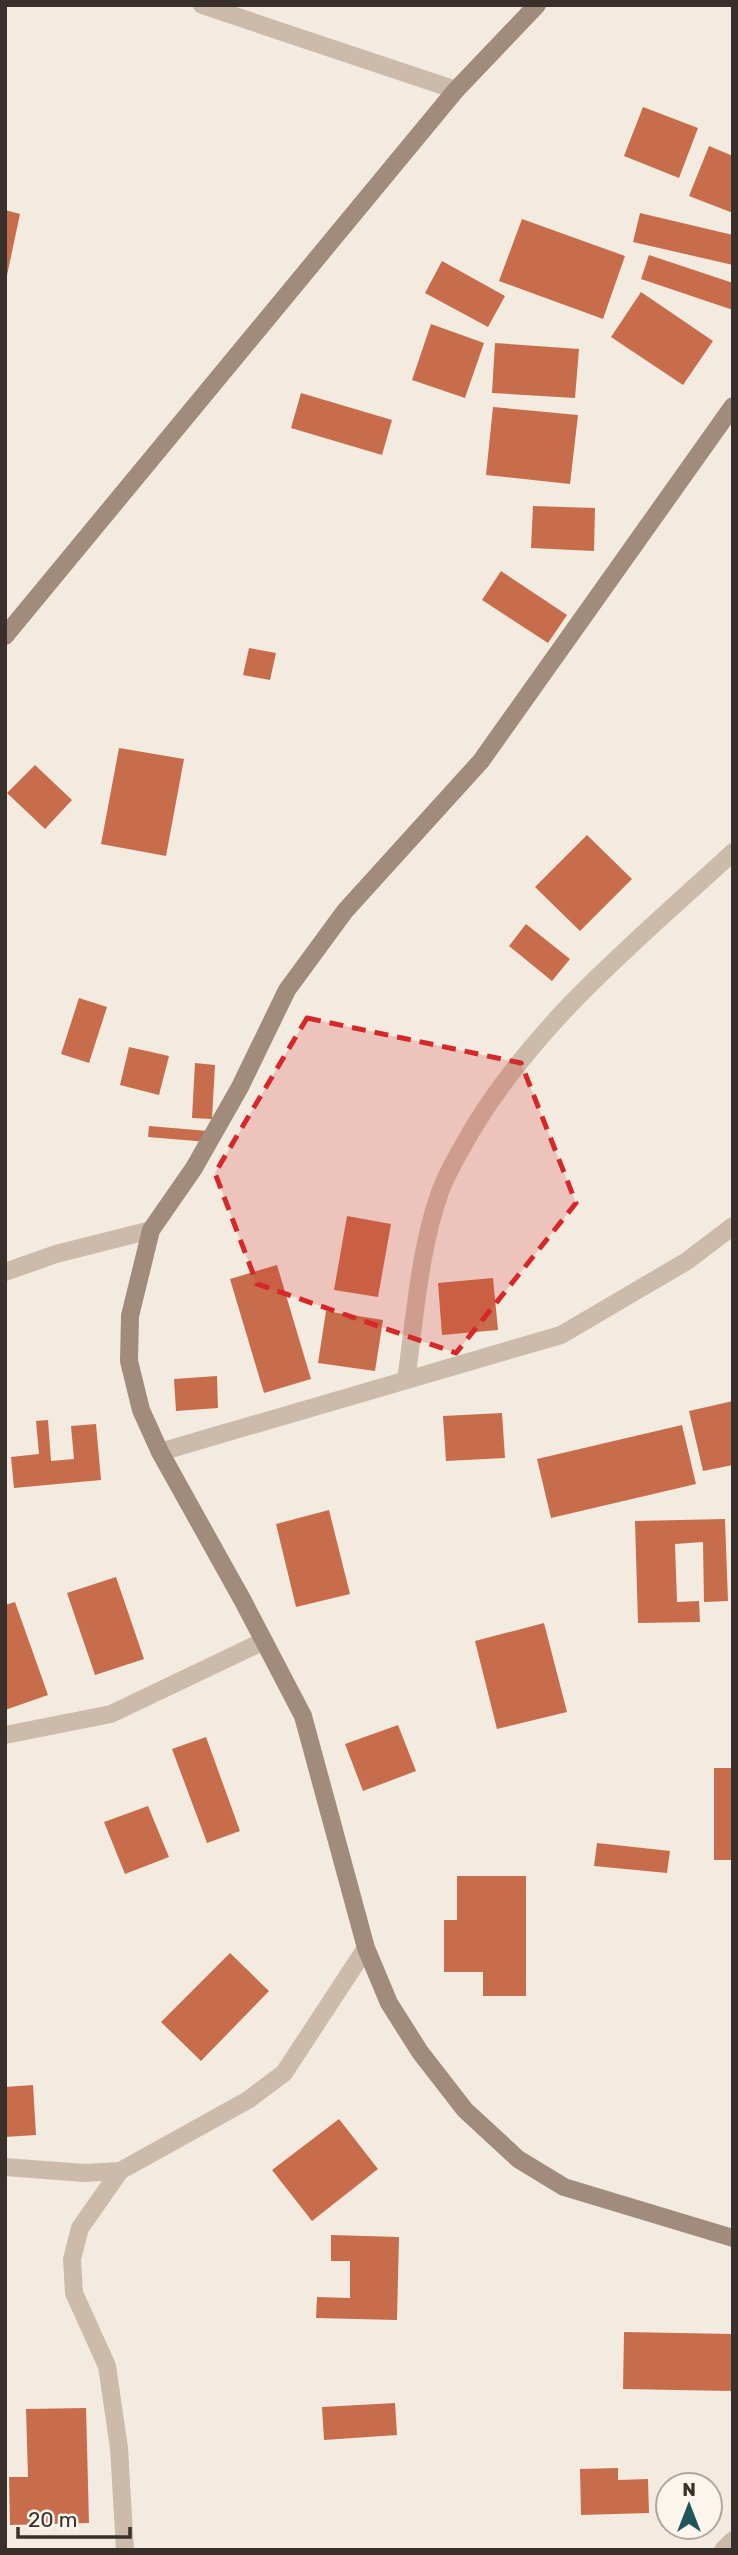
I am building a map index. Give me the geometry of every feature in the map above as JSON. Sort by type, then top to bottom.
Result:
[{"type":"street","points":[[202,5],[456,90]]},
{"type":"street","points":[[5,636],[456,90],[537,5]]},
{"type":"street","points":[[733,406],[481,761],[345,911],[287,990],[240,1087],[194,1168],[151,1230],[130,1317],[129,1361],[141,1410],[160,1452],[264,1641],[307,1729],[366,1948],[389,2003],[420,2052],[465,2110],[518,2159],[564,2187],[733,2238]]},
{"type":"street","points":[[406,1380],[425,1254],[440,1192],[458,1153],[500,1084],[593,979],[733,852]]},
{"type":"street","points":[[160,1452],[561,1335],[687,1261],[733,1226]]},
{"type":"street","points":[[5,1272],[56,1254],[151,1230]]},
{"type":"street","points":[[5,1735],[111,1714],[264,1641]]},
{"type":"street","points":[[5,2167],[84,2173],[120,2171],[248,2100],[284,2073],[366,1948]]},
{"type":"street","points":[[120,2171],[80,2228],[72,2259],[74,2293],[107,2366],[119,2448],[125,2550]]},
{"type":"street","points":[[723,2550],[733,2540]]},
{"type":"highlighted area","points":[[307,1018],[521,1063],[576,1203],[456,1353],[257,1284],[215,1173]]},
{"type":"building","points":[[643,107],[698,128],[679,178],[624,156]]},
{"type":"building","points":[[709,146],[733,156],[733,213],[689,196]]},
{"type":"building","points":[[5,210],[20,214],[6,280],[5,280]]},
{"type":"building","points":[[640,213],[733,235],[733,265],[633,242]]},
{"type":"building","points":[[522,219],[625,256],[603,319],[499,281]]},
{"type":"building","points":[[649,255],[733,283],[733,310],[641,279]]},
{"type":"building","points":[[442,261],[505,296],[488,327],[425,293]]},
{"type":"building","points":[[641,292],[713,341],[683,385],[611,337]]},
{"type":"building","points":[[431,324],[484,343],[465,398],[412,380]]},
{"type":"building","points":[[495,343],[579,349],[575,398],[492,393]]},
{"type":"building","points":[[301,393],[392,420],[382,455],[291,428]]},
{"type":"building","points":[[493,407],[578,415],[570,484],[486,475]]},
{"type":"building","points":[[533,506],[595,508],[594,551],[531,548]]},
{"type":"building","points":[[501,571],[567,615],[548,643],[482,600]]},
{"type":"building","points":[[249,648],[276,653],[270,680],[243,675]]},
{"type":"building","points":[[119,748],[184,759],[166,856],[101,844]]},
{"type":"building","points":[[35,765],[72,800],[45,829],[7,793]]},
{"type":"building","points":[[587,835],[632,879],[580,931],[535,887]]},
{"type":"building","points":[[526,924],[570,959],[552,981],[509,946]]},
{"type":"building","points":[[79,998],[107,1007],[89,1063],[61,1054]]},
{"type":"building","points":[[129,1047],[169,1056],[159,1095],[120,1085]]},
{"type":"building","points":[[195,1063],[215,1065],[212,1119],[192,1118]]},
{"type":"building","points":[[149,1126],[208,1131],[208,1142],[148,1137]]},
{"type":"building","points":[[347,1216],[391,1224],[378,1297],[334,1290]]},
{"type":"building","points":[[277,1265],[311,1379],[264,1393],[230,1279]]},
{"type":"building","points":[[493,1278],[498,1330],[442,1335],[438,1283]]},
{"type":"building","points":[[326,1311],[383,1320],[375,1371],[318,1363]]},
{"type":"building","points":[[217,1376],[218,1408],[176,1411],[174,1379]]},
{"type":"building","points":[[733,1401],[733,1465],[703,1471],[689,1411]]},
{"type":"building","points":[[502,1413],[505,1458],[446,1461],[443,1416]]},
{"type":"building","points":[[48,1420],[51,1461],[74,1459],[71,1426],[96,1424],[101,1480],[14,1488],[11,1457],[39,1454],[36,1421]]},
{"type":"building","points":[[682,1425],[696,1484],[551,1518],[537,1459]]},
{"type":"building","points":[[329,1510],[350,1594],[296,1607],[276,1524]]},
{"type":"building","points":[[725,1519],[728,1601],[704,1602],[703,1542],[675,1544],[677,1602],[699,1601],[700,1622],[638,1623],[635,1521]]},
{"type":"building","points":[[116,1577],[144,1659],[95,1675],[67,1593]]},
{"type":"building","points":[[15,1602],[48,1695],[5,1710],[5,1605]]},
{"type":"building","points":[[544,1623],[567,1712],[497,1729],[475,1641]]},
{"type":"building","points":[[398,1725],[416,1771],[363,1791],[345,1744]]},
{"type":"building","points":[[206,1737],[240,1831],[207,1843],[172,1749]]},
{"type":"building","points":[[714,1768],[733,1768],[733,1860],[714,1860]]},
{"type":"building","points":[[148,1806],[169,1857],[125,1874],[104,1822]]},
{"type":"building","points":[[597,1843],[670,1851],[667,1873],[594,1866]]},
{"type":"building","points":[[457,1876],[526,1876],[526,1996],[483,1996],[483,1972],[444,1972],[444,1920],[457,1920]]},
{"type":"building","points":[[230,1953],[269,1991],[201,2061],[161,2022]]},
{"type":"building","points":[[33,2085],[36,2135],[5,2137],[5,2087]]},
{"type":"building","points":[[339,2119],[378,2169],[312,2221],[272,2170]]},
{"type":"building","points":[[331,2235],[399,2237],[397,2320],[316,2318],[317,2297],[350,2298],[350,2261],[331,2261]]},
{"type":"building","points":[[624,2332],[732,2334],[731,2391],[623,2389]]},
{"type":"building","points":[[395,2403],[397,2435],[324,2440],[322,2407]]},
{"type":"building","points":[[86,2408],[89,2523],[10,2525],[9,2477],[28,2477],[26,2409]]},
{"type":"building","points":[[618,2468],[618,2480],[648,2479],[649,2513],[581,2515],[580,2469]]}]
